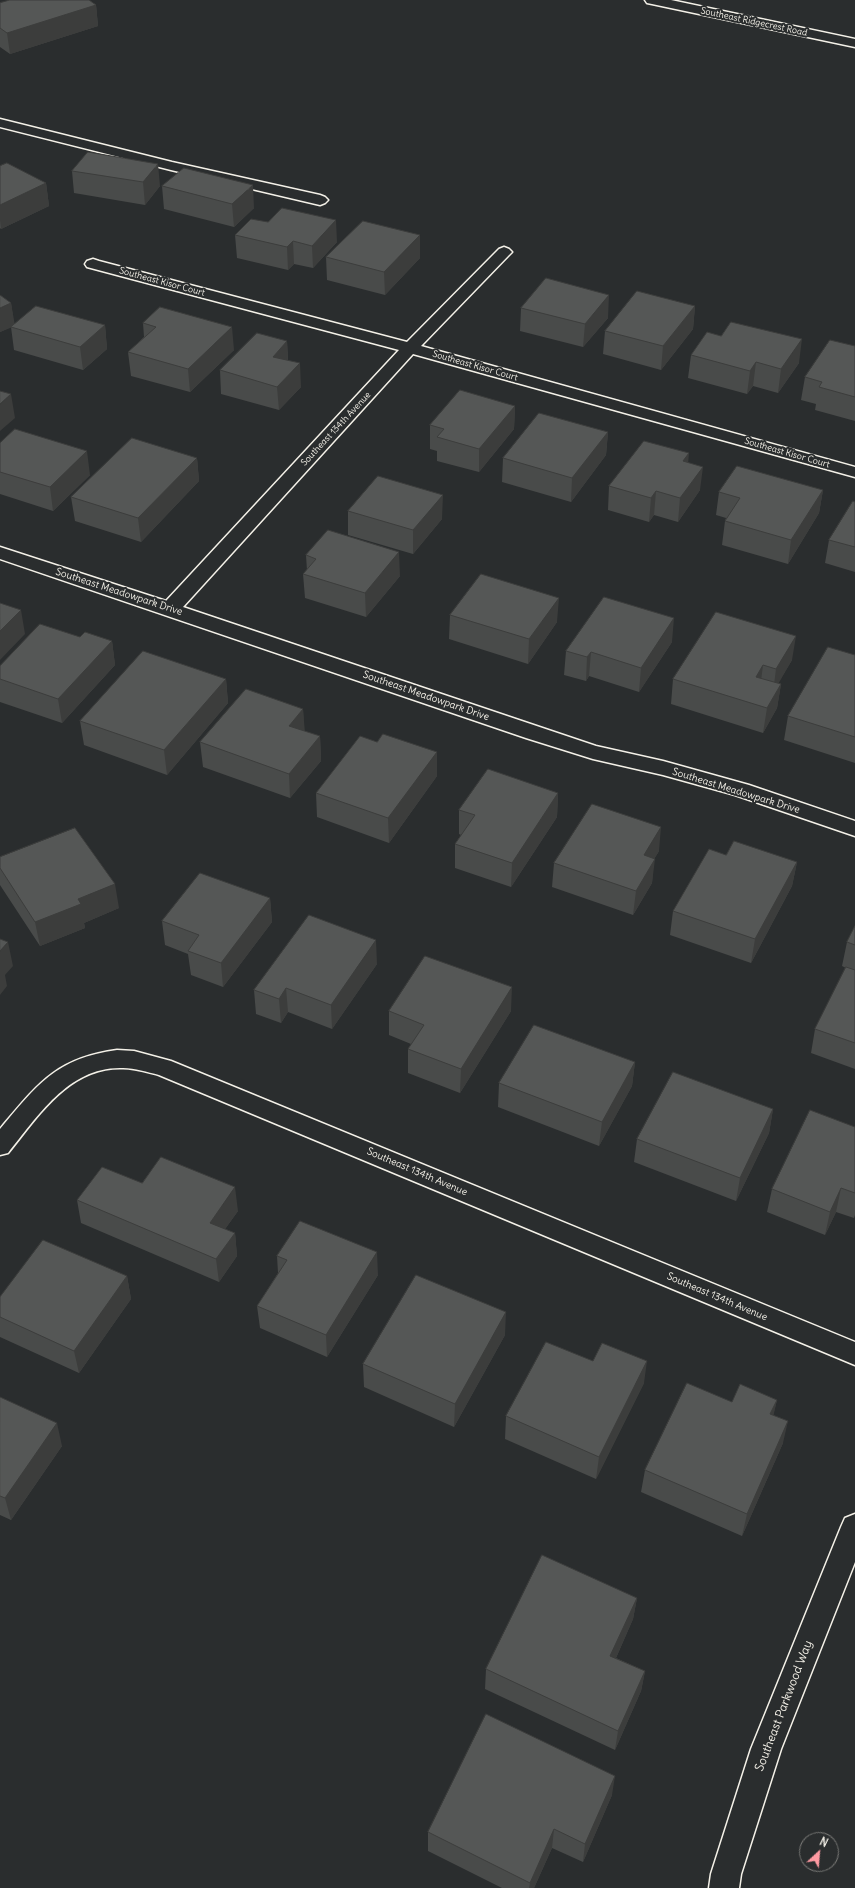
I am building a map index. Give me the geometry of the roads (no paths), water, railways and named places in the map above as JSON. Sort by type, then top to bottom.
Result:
[{"type":"street","name":"Southeast Ridgecrest Road","points":[[652,0],[855,43]]},
{"type":"street","points":[[0,123],[172,166],[320,200]]},
{"type":"street","name":"Southeast 134th Avenue","points":[[170,609],[410,348],[504,252]]},
{"type":"street","name":"Southeast Kisor Court","points":[[93,264],[410,348],[855,472]]},
{"type":"street","name":"Southeast Meadowpark Drive","points":[[0,554],[170,609],[533,733],[594,752],[663,768],[742,790],[855,829]]},
{"type":"street","name":"Southeast 134th Avenue","points":[[0,1146],[51,1085],[82,1065],[97,1061],[119,1059],[163,1067],[855,1354]]},
{"type":"street","name":"Southeast Parkwood Way","points":[[724,1888],[726,1874],[766,1749],[855,1527]]}]
